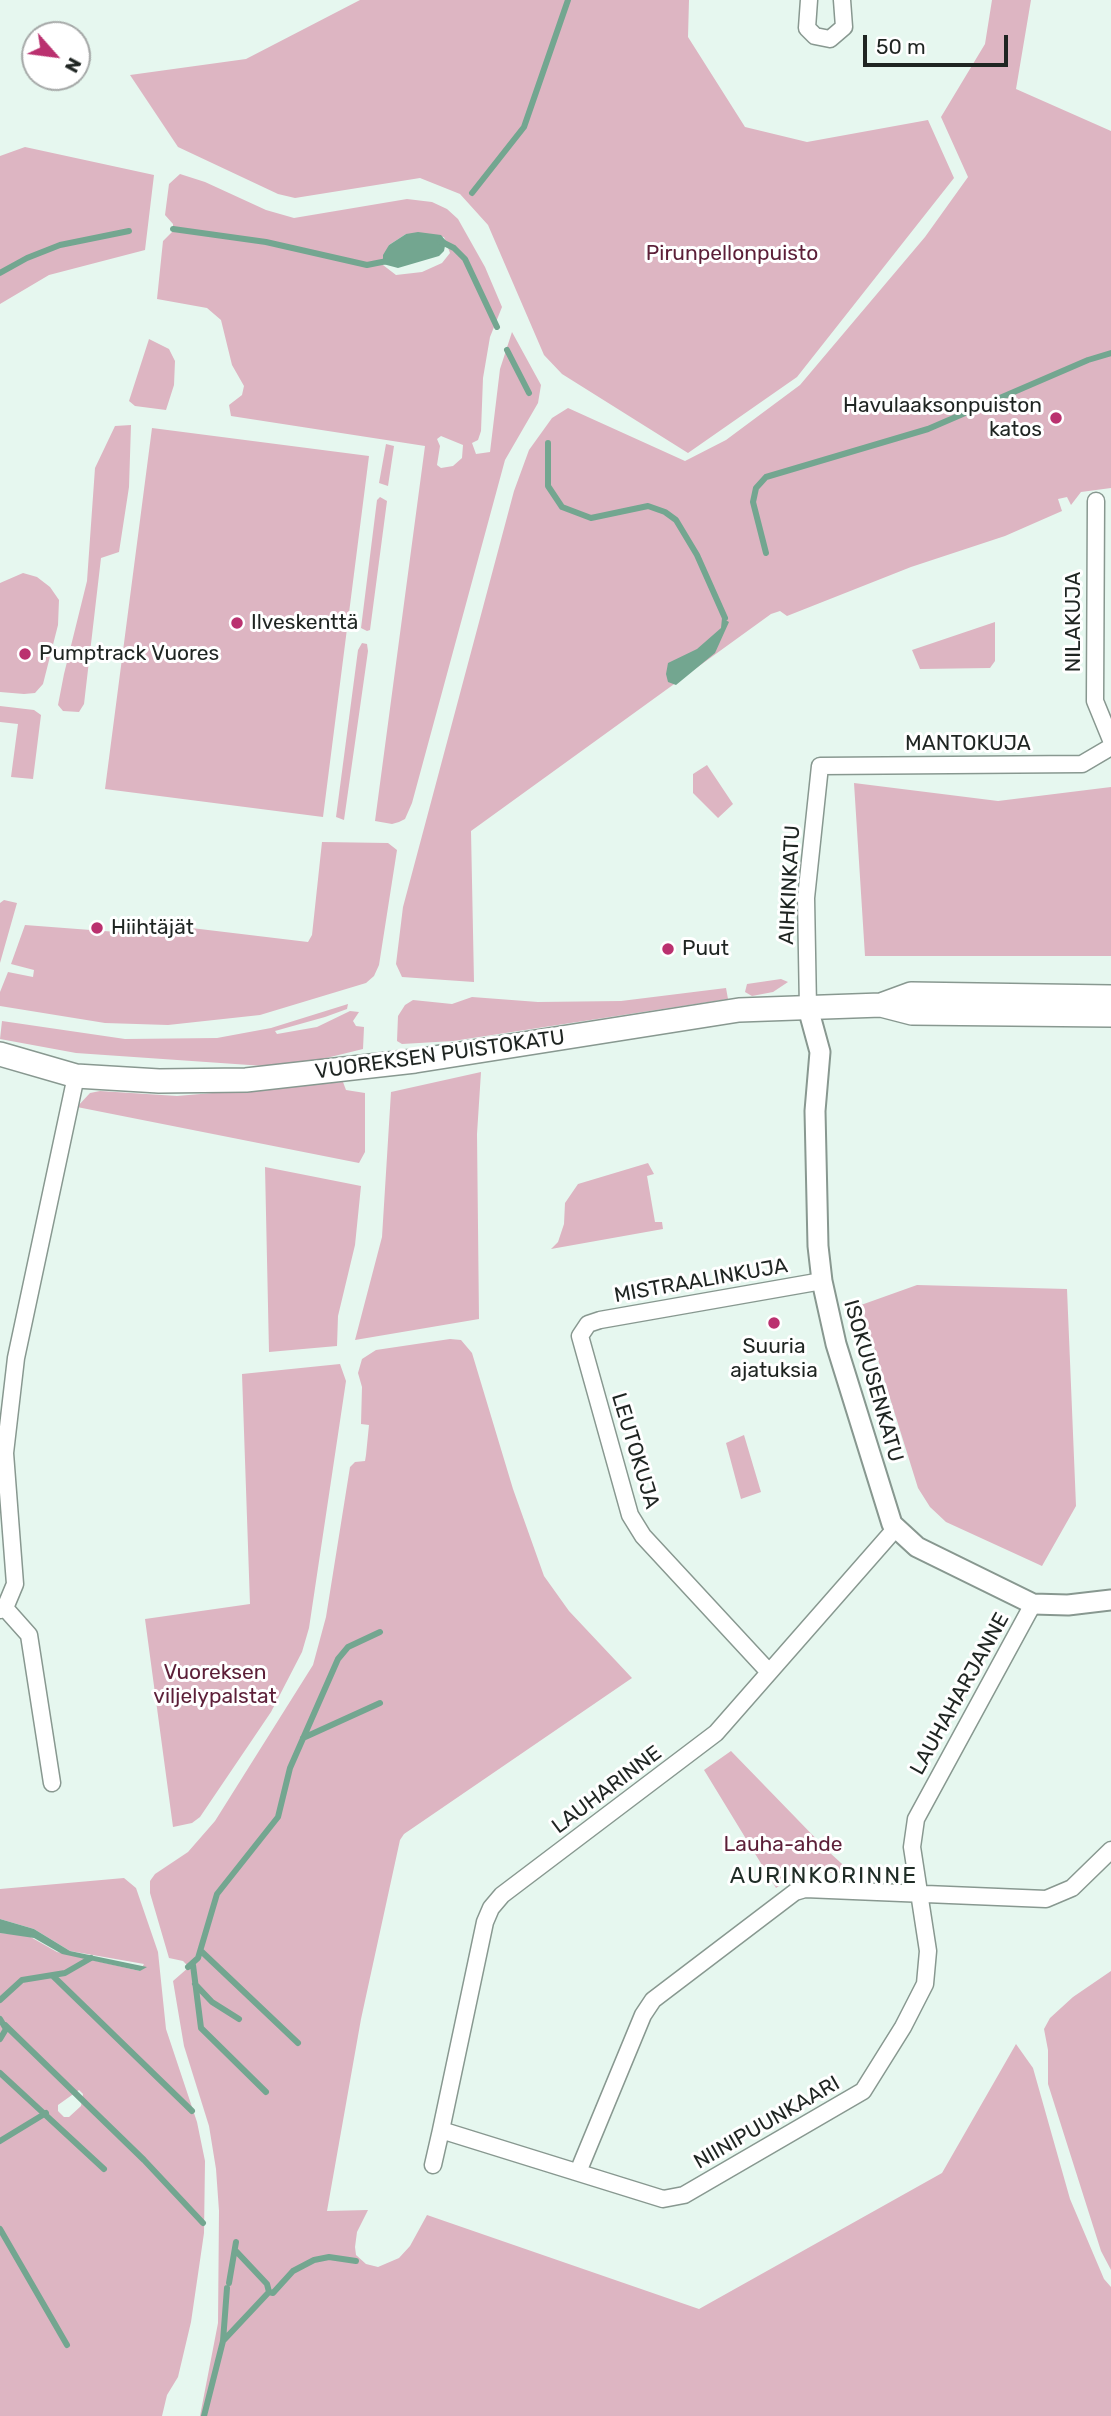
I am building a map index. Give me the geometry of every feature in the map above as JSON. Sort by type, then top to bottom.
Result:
[{"type":"main road","name":"VUOREKSEN PUISTOKATU","points":[[881,1005],[911,994],[1111,997]]},
{"type":"main road","name":"VUOREKSEN PUISTOKATU","points":[[0,1054],[76,1076],[159,1081],[246,1080],[415,1060],[739,1010],[881,1005],[912,1013],[1111,1015]]},
{"type":"street","points":[[809,0],[807,28],[815,36],[830,39],[844,27],[842,0]]},
{"type":"street","name":"NILAKUJA","points":[[1096,502],[1095,701],[1111,740]]},
{"type":"street","name":"MANTOKUJA","points":[[820,765],[1082,764],[1111,747]]},
{"type":"street","name":"AIHKINKATU","points":[[808,1008],[806,898],[820,765]]},
{"type":"street","name":"ISOKUUSENKATU","points":[[808,1008],[820,1052],[815,1111],[818,1246],[822,1281],[836,1344],[889,1519],[895,1529]]},
{"type":"street","points":[[52,1783],[29,1635],[2,1609],[15,1584],[6,1493],[7,1417],[16,1358],[76,1076]]},
{"type":"street","name":"MISTRAALINKUJA","points":[[588,1324],[822,1281]]},
{"type":"street","name":"LEUTOKUJA","points":[[588,1324],[580,1336],[581,1346],[630,1515],[643,1536],[768,1671]]},
{"type":"street","points":[[895,1529],[917,1547],[1033,1604],[1068,1605],[1111,1600]]},
{"type":"street","name":"LAUHARINNE","points":[[433,2165],[485,1922],[491,1908],[502,1895],[709,1739],[895,1529]]},
{"type":"street","name":"LAUHAHARJANNE","points":[[924,1987],[928,1956],[912,1837],[923,1804],[1033,1604]]},
{"type":"street","points":[[441,2130],[578,2172],[637,2027],[653,2000],[791,1894],[805,1889],[1052,1898],[1072,1888],[1111,1850]]},
{"type":"street","name":"NIINIPUUNKAARI","points":[[578,2172],[657,2198],[678,2197],[693,2190],[863,2091],[924,1987]]},
{"type":"green space","name":"Pirunpellonpuisto","points":[[360,0],[689,0],[688,37],[745,127],[807,142],[928,120],[954,178],[797,377],[688,453],[562,374],[544,355],[488,225],[460,194],[420,178],[295,198],[278,194],[178,147],[130,75],[246,59]]},
{"type":"green space","points":[[992,0],[1031,0],[1016,89],[1111,131],[1111,488],[1081,492],[1071,505],[1067,497],[1058,499],[1062,511],[1005,536],[911,567],[787,616],[780,611],[771,614],[471,831],[474,982],[402,977],[396,964],[403,907],[514,491],[529,450],[552,418],[568,408],[685,461],[726,440],[800,385],[925,237],[968,177],[941,117],[985,44]]},
{"type":"green space","points":[[25,147],[154,175],[145,250],[49,275],[0,304],[0,156]]},
{"type":"green space","points":[[180,174],[205,182],[266,210],[294,218],[407,199],[432,202],[447,209],[458,219],[485,267],[502,307],[490,337],[483,378],[481,431],[478,440],[472,443],[476,454],[490,452],[500,369],[512,332],[541,385],[538,403],[505,460],[412,803],[405,819],[399,822],[392,824],[375,821],[425,446],[231,416],[229,405],[242,395],[244,386],[232,365],[221,320],[207,308],[157,299],[163,241],[173,231],[173,224],[165,215],[169,184]],"holes":[[[406,234],[444,237],[450,253],[442,263],[422,272],[396,275],[383,265],[389,245]],[[441,436],[463,445],[462,458],[453,466],[441,468],[437,465],[440,446],[437,439]]]},
{"type":"green space","points":[[149,339],[169,349],[175,361],[174,385],[166,410],[135,406],[129,401]]},
{"type":"green space","points":[[131,425],[129,487],[119,552],[101,558],[84,704],[79,712],[63,711],[58,705],[87,581],[95,468],[115,426]]},
{"type":"green space","name":"Ilveskenttä","points":[[152,428],[369,456],[323,817],[105,789]]},
{"type":"green space","points":[[386,444],[394,446],[388,486],[379,483]]},
{"type":"green space","points":[[380,497],[387,501],[370,630],[367,631],[361,628],[377,500]]},
{"type":"green space","name":"Pumptrack Vuores","points":[[23,573],[37,577],[50,587],[59,600],[58,625],[43,684],[35,693],[0,692],[0,583]]},
{"type":"green space","points":[[995,622],[995,661],[990,668],[920,669],[912,650]]},
{"type":"green space","points":[[362,643],[367,644],[368,651],[344,820],[336,817],[358,650]]},
{"type":"green space","points":[[0,706],[34,710],[41,715],[33,779],[11,777],[18,724],[0,722]]},
{"type":"green space","points":[[707,765],[733,804],[718,818],[693,793],[693,774]]},
{"type":"green space","points":[[854,783],[998,801],[1111,787],[1111,956],[865,956]]},
{"type":"green space","points":[[322,842],[388,843],[397,850],[379,965],[374,976],[366,983],[260,1015],[168,1025],[105,1023],[0,1006],[0,992],[8,972],[33,977],[34,970],[11,964],[25,925],[130,933],[133,921],[308,942],[312,935]]},
{"type":"green space","points":[[4,900],[17,903],[0,963],[0,903]]},
{"type":"green space","points":[[781,979],[788,982],[773,992],[752,996],[745,992],[747,984]]},
{"type":"green space","points":[[726,988],[728,999],[453,1041],[402,1044],[397,1041],[398,1016],[405,1005],[413,1000],[452,1004],[472,997],[538,1002],[621,1001]]},
{"type":"green space","points":[[348,1004],[347,1009],[275,1031],[277,1034],[317,1027],[350,1011],[359,1012],[353,1021],[356,1026],[364,1027],[363,1049],[314,1061],[264,1066],[76,1053],[0,1039],[2,1021],[125,1039],[217,1038],[271,1028]]},
{"type":"green space","points":[[481,1072],[477,1134],[479,1319],[355,1340],[382,1237],[391,1092]]},
{"type":"green space","points":[[343,1082],[346,1090],[365,1093],[365,1152],[359,1163],[77,1107],[90,1093],[100,1091],[177,1096]]},
{"type":"green space","points":[[648,1163],[654,1174],[647,1176],[655,1222],[662,1222],[663,1229],[551,1249],[558,1242],[564,1224],[565,1203],[578,1184]]},
{"type":"green space","points":[[265,1167],[361,1186],[355,1245],[338,1316],[337,1346],[269,1352]]},
{"type":"green space","points":[[917,1285],[1067,1289],[1076,1506],[1042,1566],[946,1522],[930,1507],[918,1488],[861,1305]]},
{"type":"green space","points":[[450,1339],[461,1340],[472,1353],[513,1489],[544,1576],[569,1611],[632,1678],[404,1834],[400,1840],[361,2019],[327,2211],[368,2210],[357,2232],[355,2247],[356,2255],[366,2264],[378,2267],[399,2258],[410,2246],[427,2215],[699,2309],[942,2173],[1016,2044],[1033,2068],[1070,2199],[1104,2279],[1111,2287],[1111,2416],[200,2416],[218,2323],[219,2211],[216,2169],[209,2126],[184,2046],[173,1981],[189,1967],[183,1961],[169,1958],[150,1893],[150,1881],[155,1874],[188,1852],[215,1821],[313,1665],[326,1617],[350,1467],[355,1462],[365,1461],[366,1455],[369,1425],[361,1424],[362,1387],[358,1373],[362,1359],[376,1350]]},
{"type":"green space","name":"Vuoreksen viljelypalstat","points":[[340,1364],[346,1381],[309,1628],[302,1652],[271,1712],[200,1817],[192,1823],[173,1827],[145,1619],[250,1604],[242,1374]]},
{"type":"green space","points":[[744,1435],[761,1492],[741,1499],[726,1443]]},
{"type":"green space","name":"Lauha-ahde","points":[[731,1751],[853,1874],[801,1871],[776,1888],[704,1770]]},
{"type":"green space","points":[[124,1878],[136,1888],[158,1952],[166,2029],[197,2122],[205,2161],[204,2233],[191,2322],[178,2377],[167,2395],[162,2416],[0,2416],[0,1933],[27,1935],[57,1952],[140,1971],[144,1964],[70,1951],[34,1929],[0,1919],[0,1889]],"holes":[[[79,2090],[83,2094],[81,2106],[69,2117],[64,2117],[58,2111],[58,2105]]]},
{"type":"green space","points":[[1111,1971],[1111,2270],[1101,2251],[1048,2084],[1048,2050],[1044,2029],[1050,2018],[1073,1997]]},
{"type":"shaded area","points":[[418,232],[441,235],[446,241],[444,251],[439,256],[398,268],[383,264],[383,255],[389,245],[406,234]]},
{"type":"shaded area","points":[[722,618],[729,622],[715,653],[676,685],[668,682],[668,663],[697,649],[721,628]]},
{"type":"shaded area","points":[[0,1919],[34,1929],[70,1951],[147,1967],[140,1971],[62,1954],[34,1938],[0,1933]]},
{"type":"waterway","points":[[472,193],[524,127],[568,0]]},
{"type":"waterway","points":[[173,229],[266,242],[367,265],[387,261]]},
{"type":"waterway","points":[[0,273],[27,258],[60,245],[129,231]]},
{"type":"waterway","points":[[440,241],[454,248],[465,259],[497,327]]},
{"type":"waterway","points":[[507,350],[529,393]]},
{"type":"waterway","points":[[766,553],[753,502],[756,488],[766,477],[928,429],[1088,360],[1111,353]]},
{"type":"waterway","points":[[548,443],[548,486],[562,507],[591,518],[648,506],[665,512],[676,520],[697,555],[725,618]]},
{"type":"waterway","points":[[188,1967],[198,1958],[217,1894],[278,1817],[290,1768],[338,1659],[348,1647],[380,1632]]},
{"type":"waterway","points":[[303,1738],[380,1703]]},
{"type":"waterway","points":[[201,1951],[298,2043]]},
{"type":"waterway","points":[[0,2000],[22,1980],[65,1973],[91,1958]]},
{"type":"waterway","points":[[193,1965],[201,2028],[266,2092]]},
{"type":"waterway","points":[[53,1976],[192,2111]]},
{"type":"waterway","points":[[195,1984],[212,2002],[239,2019]]},
{"type":"waterway","points":[[0,2019],[6,2029],[0,2039]]},
{"type":"waterway","points":[[5,2025],[144,2160],[203,2223]]},
{"type":"waterway","points":[[0,2073],[104,2169]]},
{"type":"waterway","points":[[0,2141],[46,2113]]},
{"type":"waterway","points":[[0,2229],[67,2345]]},
{"type":"waterway","points":[[229,2283],[236,2242]]},
{"type":"waterway","points":[[223,2341],[269,2292],[267,2284],[235,2250]]},
{"type":"waterway","points":[[269,2292],[273,2293],[293,2271],[314,2260],[329,2257],[356,2261]]},
{"type":"waterway","points":[[204,2416],[223,2341],[227,2288]]},
{"type":"place","name":"Havulaaksonpuiston katos","points":[[1056,418]]},
{"type":"place","name":"Ilveskenttä","points":[[237,623]]},
{"type":"place","name":"Pumptrack Vuores","points":[[25,654]]},
{"type":"place","name":"Hiihtäjät","points":[[97,928]]},
{"type":"place","name":"Puut","points":[[668,949]]},
{"type":"place","name":"Suuria ajatuksia","points":[[774,1323]]},
{"type":"district","name":"AURINKORINNE","points":[[824,1876]]}]
